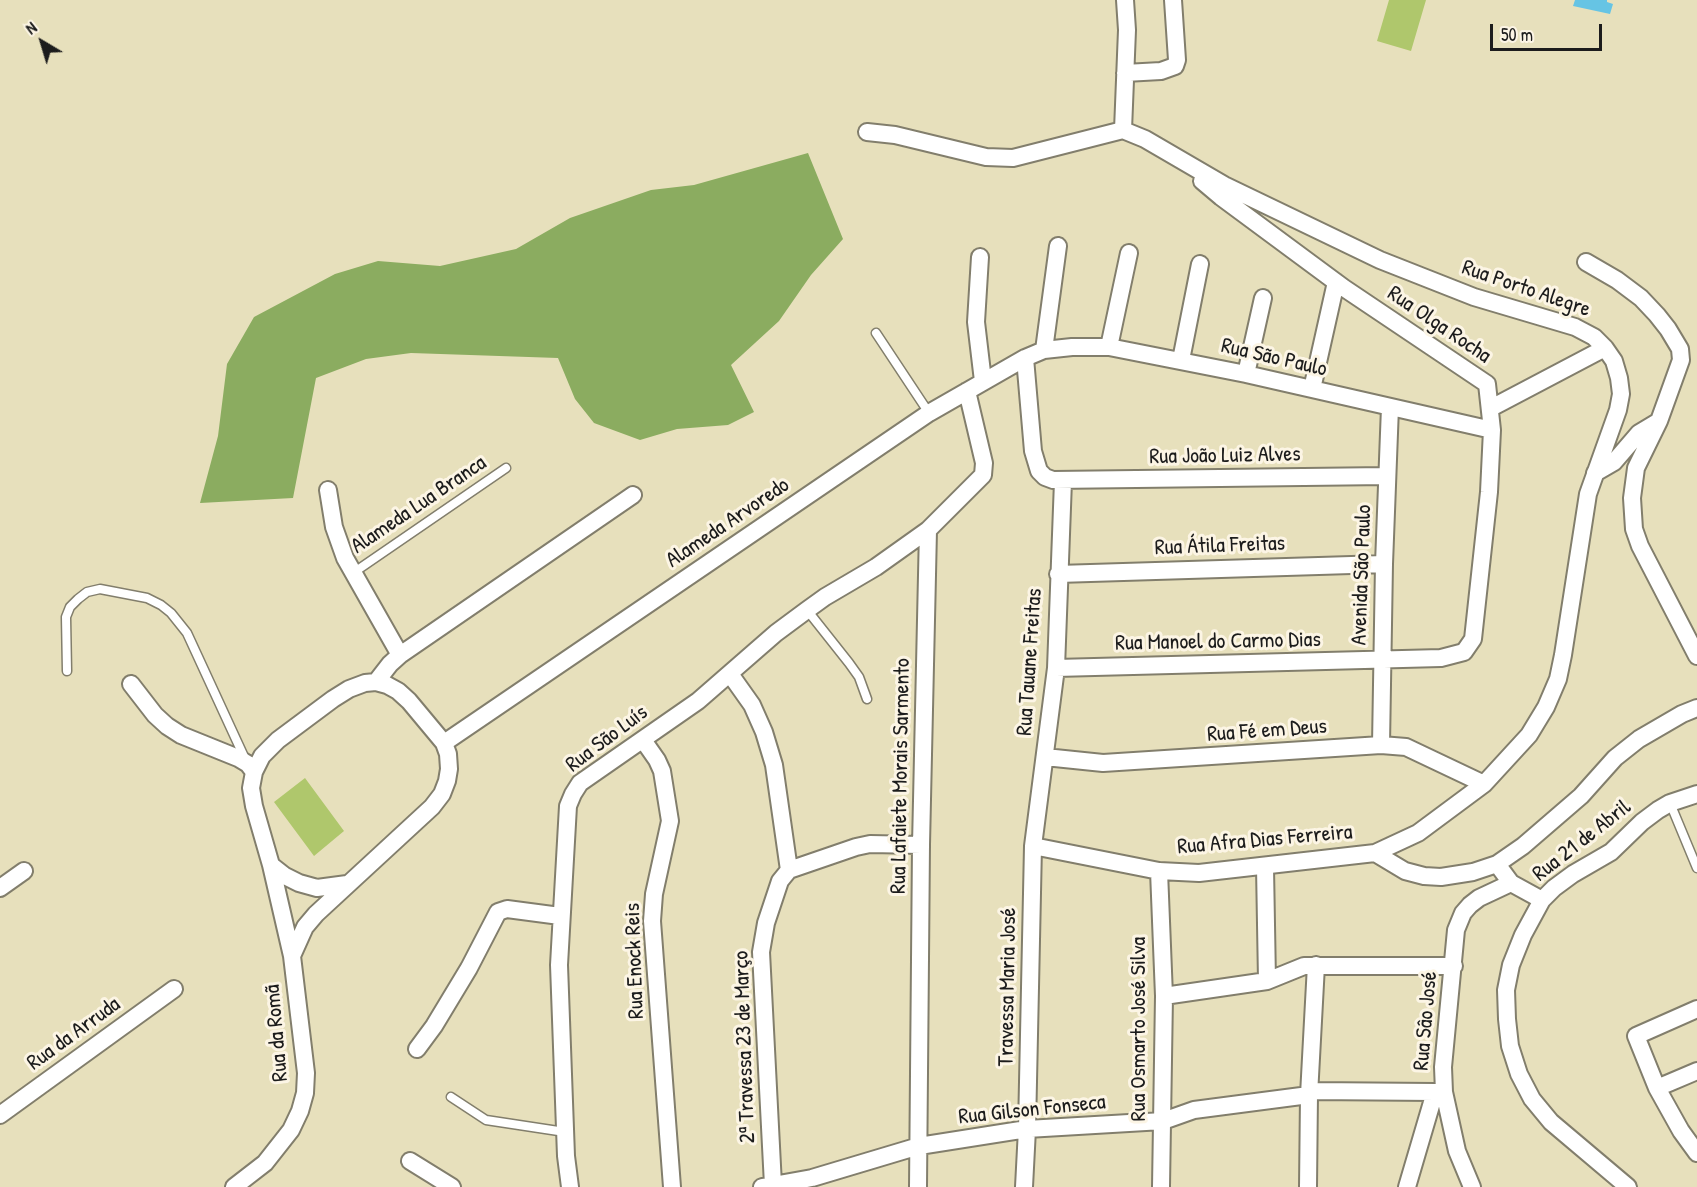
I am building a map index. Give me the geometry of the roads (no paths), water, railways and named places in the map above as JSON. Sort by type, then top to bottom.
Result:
[{"type":"street","points":[[867,132],[895,135],[986,157],[1013,158],[1123,130],[1127,30],[1125,0]]},
{"type":"street","points":[[1125,73],[1161,71],[1175,66],[1177,52],[1173,0]]},
{"type":"street","name":"Rua Porto Alegre","points":[[1123,130],[1170,153],[1224,185],[1380,260],[1474,297],[1575,327],[1594,337],[1614,361],[1621,394],[1618,410],[1588,494],[1558,680],[1546,707],[1528,735],[1484,784],[1418,833],[1375,853]]},
{"type":"street","name":"Rua Olga Rocha","points":[[1170,153],[1221,197],[1336,282],[1487,384],[1492,430],[1489,492],[1473,639],[1464,652],[1441,658],[1382,660]]},
{"type":"street","points":[[1044,350],[1058,246]]},
{"type":"street","points":[[1109,347],[1129,253]]},
{"type":"street","points":[[980,257],[976,315],[983,381]]},
{"type":"street","points":[[1586,262],[1617,280],[1641,298],[1668,328],[1680,349],[1682,360],[1678,371],[1659,421],[1636,468],[1632,498],[1634,529],[1640,546],[1697,656]]},
{"type":"street","points":[[1181,360],[1200,264]]},
{"type":"street","points":[[1312,389],[1336,282]]},
{"type":"street","points":[[1246,374],[1263,298]]},
{"type":"street","name":"Rua São Paulo","points":[[1044,350],[1109,347],[1246,374],[1492,430]]},
{"type":"street","points":[[1491,408],[1605,348]]},
{"type":"street","name":"Alameda Arvoredo","points":[[444,743],[929,413],[1025,357],[1044,350]]},
{"type":"street","points":[[1025,357],[1036,464],[1045,477],[1063,481]]},
{"type":"street","points":[[928,530],[983,475],[984,463],[967,391]]},
{"type":"street","name":"Avenida São Paulo","points":[[1381,745],[1384,564],[1390,407]]},
{"type":"street","points":[[1595,473],[1614,462],[1639,433],[1659,421]]},
{"type":"street","name":"Rua João Luiz Alves","points":[[1063,481],[1387,476]]},
{"type":"street","name":"Rua Tauane Freitas","points":[[1033,846],[1056,668],[1063,481]]},
{"type":"street","points":[[328,490],[334,527],[352,573],[400,655]]},
{"type":"street","points":[[376,682],[400,655],[633,495]]},
{"type":"street","name":"Rua São Luís","points":[[570,1187],[566,1156],[559,965],[568,806],[573,794],[580,783],[593,773],[698,701],[776,633],[825,597],[876,567],[928,530]]},
{"type":"street","name":"Rua Lafaiete Morais Sarmento","points":[[918,1187],[921,845],[928,530]]},
{"type":"street","name":"Rua Átila Freitas","points":[[1058,574],[1384,564]]},
{"type":"street","name":"Rua Manoel do Carmo Dias","points":[[1056,668],[1382,660]]},
{"type":"street","points":[[730,674],[752,705],[764,732],[774,765],[789,870],[870,844],[921,845]]},
{"type":"street","points":[[292,956],[305,927],[329,900],[348,884],[432,807],[442,794],[449,769],[444,743],[398,691],[376,682],[364,683],[333,699],[278,740],[251,768],[254,806],[271,865],[299,883],[317,888],[348,884]]},
{"type":"street","points":[[131,684],[155,715],[167,726],[181,735],[238,758],[251,768]]},
{"type":"street","name":"Rua Afra Dias Ferreira","points":[[1033,846],[1159,871],[1199,873],[1375,853],[1405,871],[1424,876],[1441,877],[1465,874],[1497,864],[1536,836],[1581,795],[1615,758],[1639,739],[1697,708]]},
{"type":"street","name":"Rua Enock Reis","points":[[643,740],[662,771],[670,821],[654,894],[651,921],[672,1187]]},
{"type":"street","name":"Rua Fé em Deus","points":[[1045,757],[1103,763],[1381,745],[1406,747],[1484,784]]},
{"type":"street","name":"Rua 21 de Abril","points":[[1628,1187],[1551,1122],[1532,1099],[1519,1074],[1510,1046],[1506,990],[1511,965],[1522,935],[1542,900],[1573,874],[1611,852],[1642,822],[1670,803],[1697,794]]},
{"type":"street","name":"Travessa Maria José","points":[[1024,1187],[1028,1129],[1033,846]]},
{"type":"street","points":[[1497,864],[1511,883],[1542,900]]},
{"type":"street","name":"Rua da Romã","points":[[234,1187],[265,1163],[279,1148],[295,1120],[305,1093],[306,1073],[292,956],[271,865]]},
{"type":"street","points":[[1265,867],[1268,981]]},
{"type":"street","name":"2ª Travessa 23 de Março","points":[[768,1186],[761,952],[766,923],[777,888],[789,870]]},
{"type":"street","points":[[0,888],[24,871]]},
{"type":"street","name":"Rua Osmarto José Silva","points":[[1159,871],[1164,996],[1161,1187]]},
{"type":"street","name":"Rua Sâo José","points":[[1472,1187],[1456,1150],[1440,1092],[1456,930],[1462,913],[1479,898],[1511,883]]},
{"type":"street","points":[[417,1049],[434,1026],[469,968],[498,912],[507,909],[560,916]]},
{"type":"street","points":[[1308,1187],[1316,965]]},
{"type":"street","points":[[1164,996],[1268,981],[1304,966],[1454,966]]},
{"type":"street","name":"Rua da Arruda","points":[[0,1115],[174,989]]},
{"type":"street","points":[[1697,1010],[1636,1036],[1657,1088],[1681,1131],[1697,1153]]},
{"type":"street","points":[[1657,1088],[1697,1071]]},
{"type":"street","points":[[1407,1187],[1440,1092]]},
{"type":"street","name":"Rua Gilson Fonseca","points":[[768,1186],[813,1183],[919,1146],[1028,1129],[1163,1121],[1208,1107],[1310,1093],[1440,1092]]},
{"type":"street","points":[[410,1161],[452,1187]]},
{"type":"lane","points":[[876,333],[929,413]]},
{"type":"lane","name":"Alameda Lua Branca","points":[[352,573],[506,468]]},
{"type":"lane","points":[[67,671],[66,616],[70,607],[87,592],[100,589],[147,598],[161,605],[171,613],[187,633],[251,768]]},
{"type":"lane","points":[[807,610],[859,677],[867,699]]},
{"type":"lane","points":[[1670,803],[1697,868]]},
{"type":"lane","points":[[451,1097],[486,1120],[566,1132]]},
{"type":"water","points":[[1575,0],[1607,0],[1613,4],[1610,14],[1573,6]]}]
